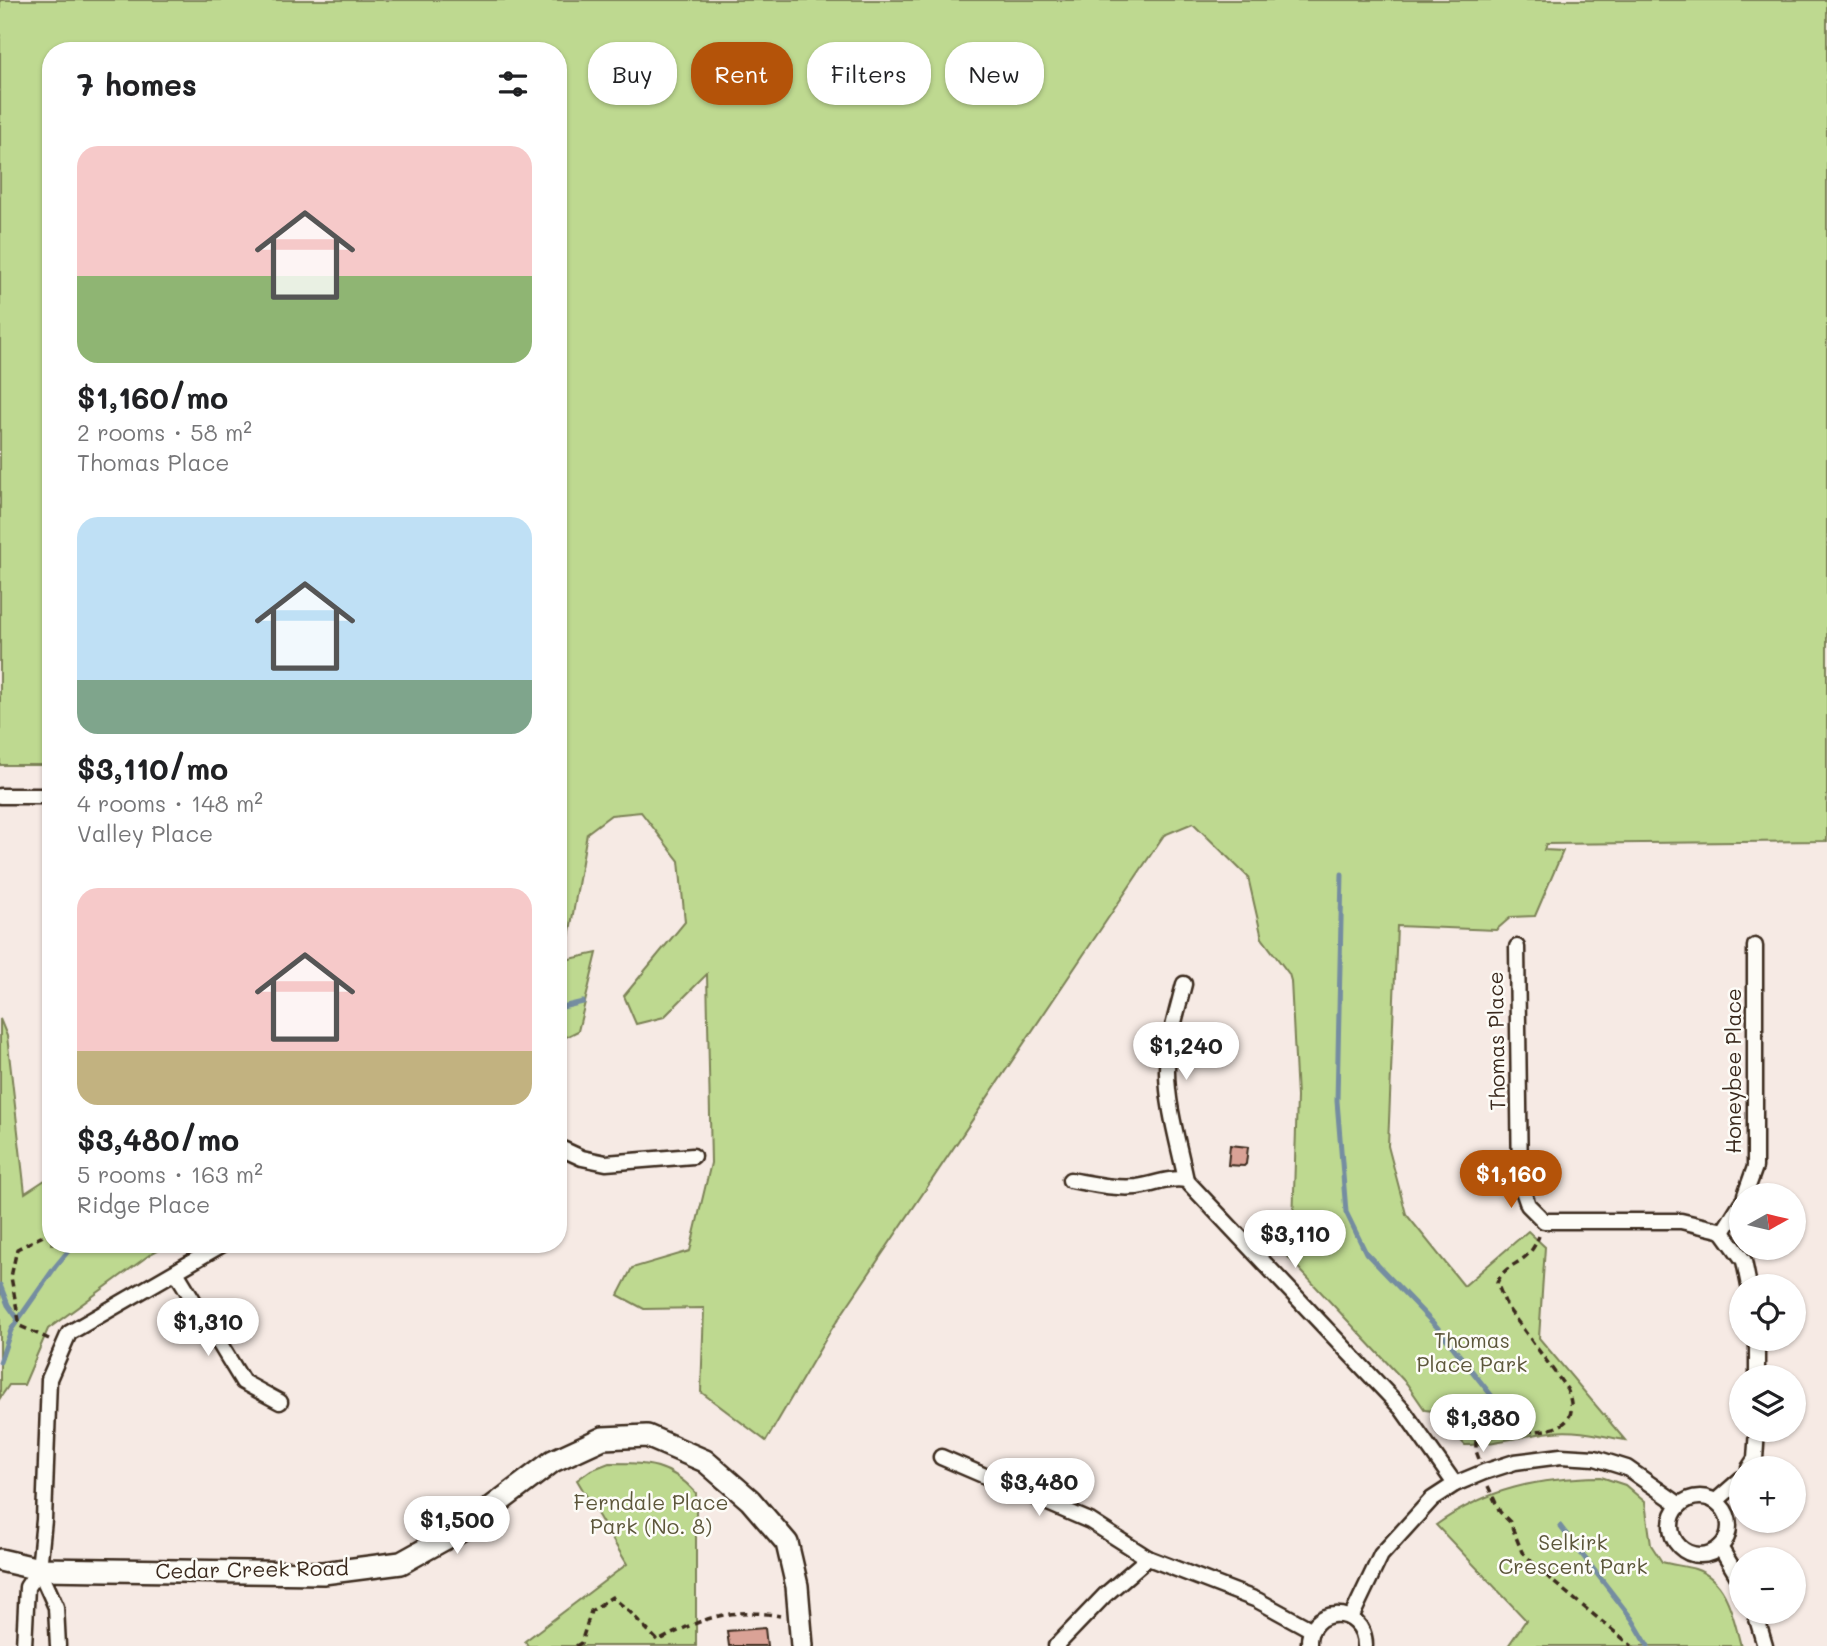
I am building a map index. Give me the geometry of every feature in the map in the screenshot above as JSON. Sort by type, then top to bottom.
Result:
[{"type":"street","points":[[0,796],[42,796]]},
{"type":"street","name":"Honeybee Place","points":[[1749,1183],[1755,1167],[1755,946]]},
{"type":"street","name":"Thomas Place","points":[[1517,947],[1520,1182],[1528,1205],[1544,1221]]},
{"type":"street","points":[[1184,984],[1167,1070],[1186,1180],[1402,1409],[1455,1484]]},
{"type":"street","points":[[567,1151],[582,1158],[606,1163],[693,1156]]},
{"type":"street","points":[[1070,1180],[1110,1188],[1138,1186],[1174,1178],[1186,1180]]},
{"type":"street","points":[[1544,1221],[1681,1221],[1723,1231],[1744,1261],[1747,1274]]},
{"type":"street","points":[[1723,1231],[1729,1222]]},
{"type":"street","points":[[58,1646],[56,1607],[40,1569],[50,1379],[69,1333],[208,1253]]},
{"type":"street","points":[[176,1272],[243,1382],[280,1402]]},
{"type":"street","name":"Cedar Creek Road","points":[[0,1560],[40,1569],[323,1573],[401,1563],[466,1527],[553,1461],[603,1438],[647,1436],[705,1461],[750,1500],[787,1543],[797,1586],[802,1646]]},
{"type":"street","points":[[1351,1618],[1381,1555],[1432,1499],[1455,1484],[1484,1472],[1515,1462],[1561,1456],[1595,1458],[1627,1468],[1680,1505]]},
{"type":"street","points":[[941,1457],[1090,1521],[1148,1558],[1257,1600],[1311,1630]]},
{"type":"street","points":[[1716,1501],[1729,1490]]},
{"type":"street","points":[[1697,1496],[1716,1501],[1728,1515],[1729,1523],[1726,1541],[1720,1548],[1702,1555],[1683,1549],[1672,1533],[1674,1513],[1680,1505],[1697,1496]]},
{"type":"street","points":[[1720,1548],[1729,1563]]},
{"type":"street","points":[[1056,1646],[1105,1595],[1148,1558]]},
{"type":"street","points":[[24,1646],[27,1587],[40,1569]]},
{"type":"street","points":[[1309,1646],[1311,1630],[1319,1621],[1328,1615],[1340,1614],[1351,1618],[1363,1630],[1366,1646]]},
{"type":"street","points":[[1759,1624],[1765,1646]]},
{"type":"path","points":[[1544,1221],[1533,1252],[1501,1274],[1497,1283],[1507,1307],[1561,1378],[1572,1399],[1572,1407],[1564,1423],[1547,1430],[1498,1432],[1476,1438],[1476,1451],[1500,1512],[1510,1522],[1522,1552],[1551,1580],[1632,1646]]},
{"type":"path","points":[[42,1236],[17,1249],[11,1277],[20,1326],[64,1346]]},
{"type":"path","points":[[576,1646],[581,1643],[592,1611],[612,1597],[629,1611],[657,1643],[710,1617],[731,1612],[754,1611],[780,1616]]},
{"type":"green space","name":"Thomas Place Park","points":[[0,0],[1827,0],[1827,841],[1546,844],[1544,850],[1563,851],[1535,916],[1511,917],[1496,930],[1397,926],[1388,1146],[1406,1214],[1464,1286],[1528,1231],[1545,1247],[1539,1338],[1625,1440],[1562,1431],[1465,1445],[1433,1411],[1425,1410],[1407,1384],[1275,1243],[1293,1224],[1297,1097],[1291,981],[1289,974],[1262,938],[1248,877],[1193,823],[1164,835],[831,1330],[766,1441],[701,1392],[704,1308],[644,1309],[618,1295],[632,1268],[690,1251],[711,1163],[707,974],[664,1017],[636,1024],[624,996],[685,922],[679,861],[641,812],[611,815],[587,833],[567,948],[567,42],[42,42],[42,765],[0,765]]},
{"type":"green space","points":[[597,953],[578,1031],[567,1036],[567,960]]},
{"type":"green space","points":[[0,1019],[7,1036],[25,1193],[42,1182],[42,1253],[152,1253],[48,1329],[24,1385],[9,1385],[0,1398]]},
{"type":"green space","name":"Ferndale Place Park (No. 8)","points":[[609,1463],[635,1463],[667,1470],[696,1493],[696,1646],[528,1646],[525,1641],[627,1564],[577,1480],[591,1470]]},
{"type":"green space","name":"Selkirk Crescent Park","points":[[1601,1477],[1625,1485],[1645,1502],[1651,1545],[1662,1562],[1695,1569],[1715,1582],[1729,1605],[1729,1624],[1735,1624],[1741,1646],[1508,1646],[1526,1620],[1436,1525],[1455,1512],[1494,1494],[1535,1483]]},
{"type":"building","points":[[1230,1145],[1248,1147],[1244,1166],[1228,1165]]},
{"type":"building","points":[[765,1628],[767,1646],[729,1646],[727,1631]]},
{"type":"waterway","points":[[1342,874],[1337,1101],[1346,1212],[1366,1253],[1437,1327],[1503,1410],[1508,1421]]},
{"type":"waterway","points":[[567,1006],[583,1002]]},
{"type":"waterway","points":[[0,1362],[11,1330],[67,1253]]},
{"type":"waterway","points":[[0,1285],[8,1305],[18,1319]]},
{"type":"waterway","points":[[1560,1526],[1632,1619],[1648,1646]]}]
